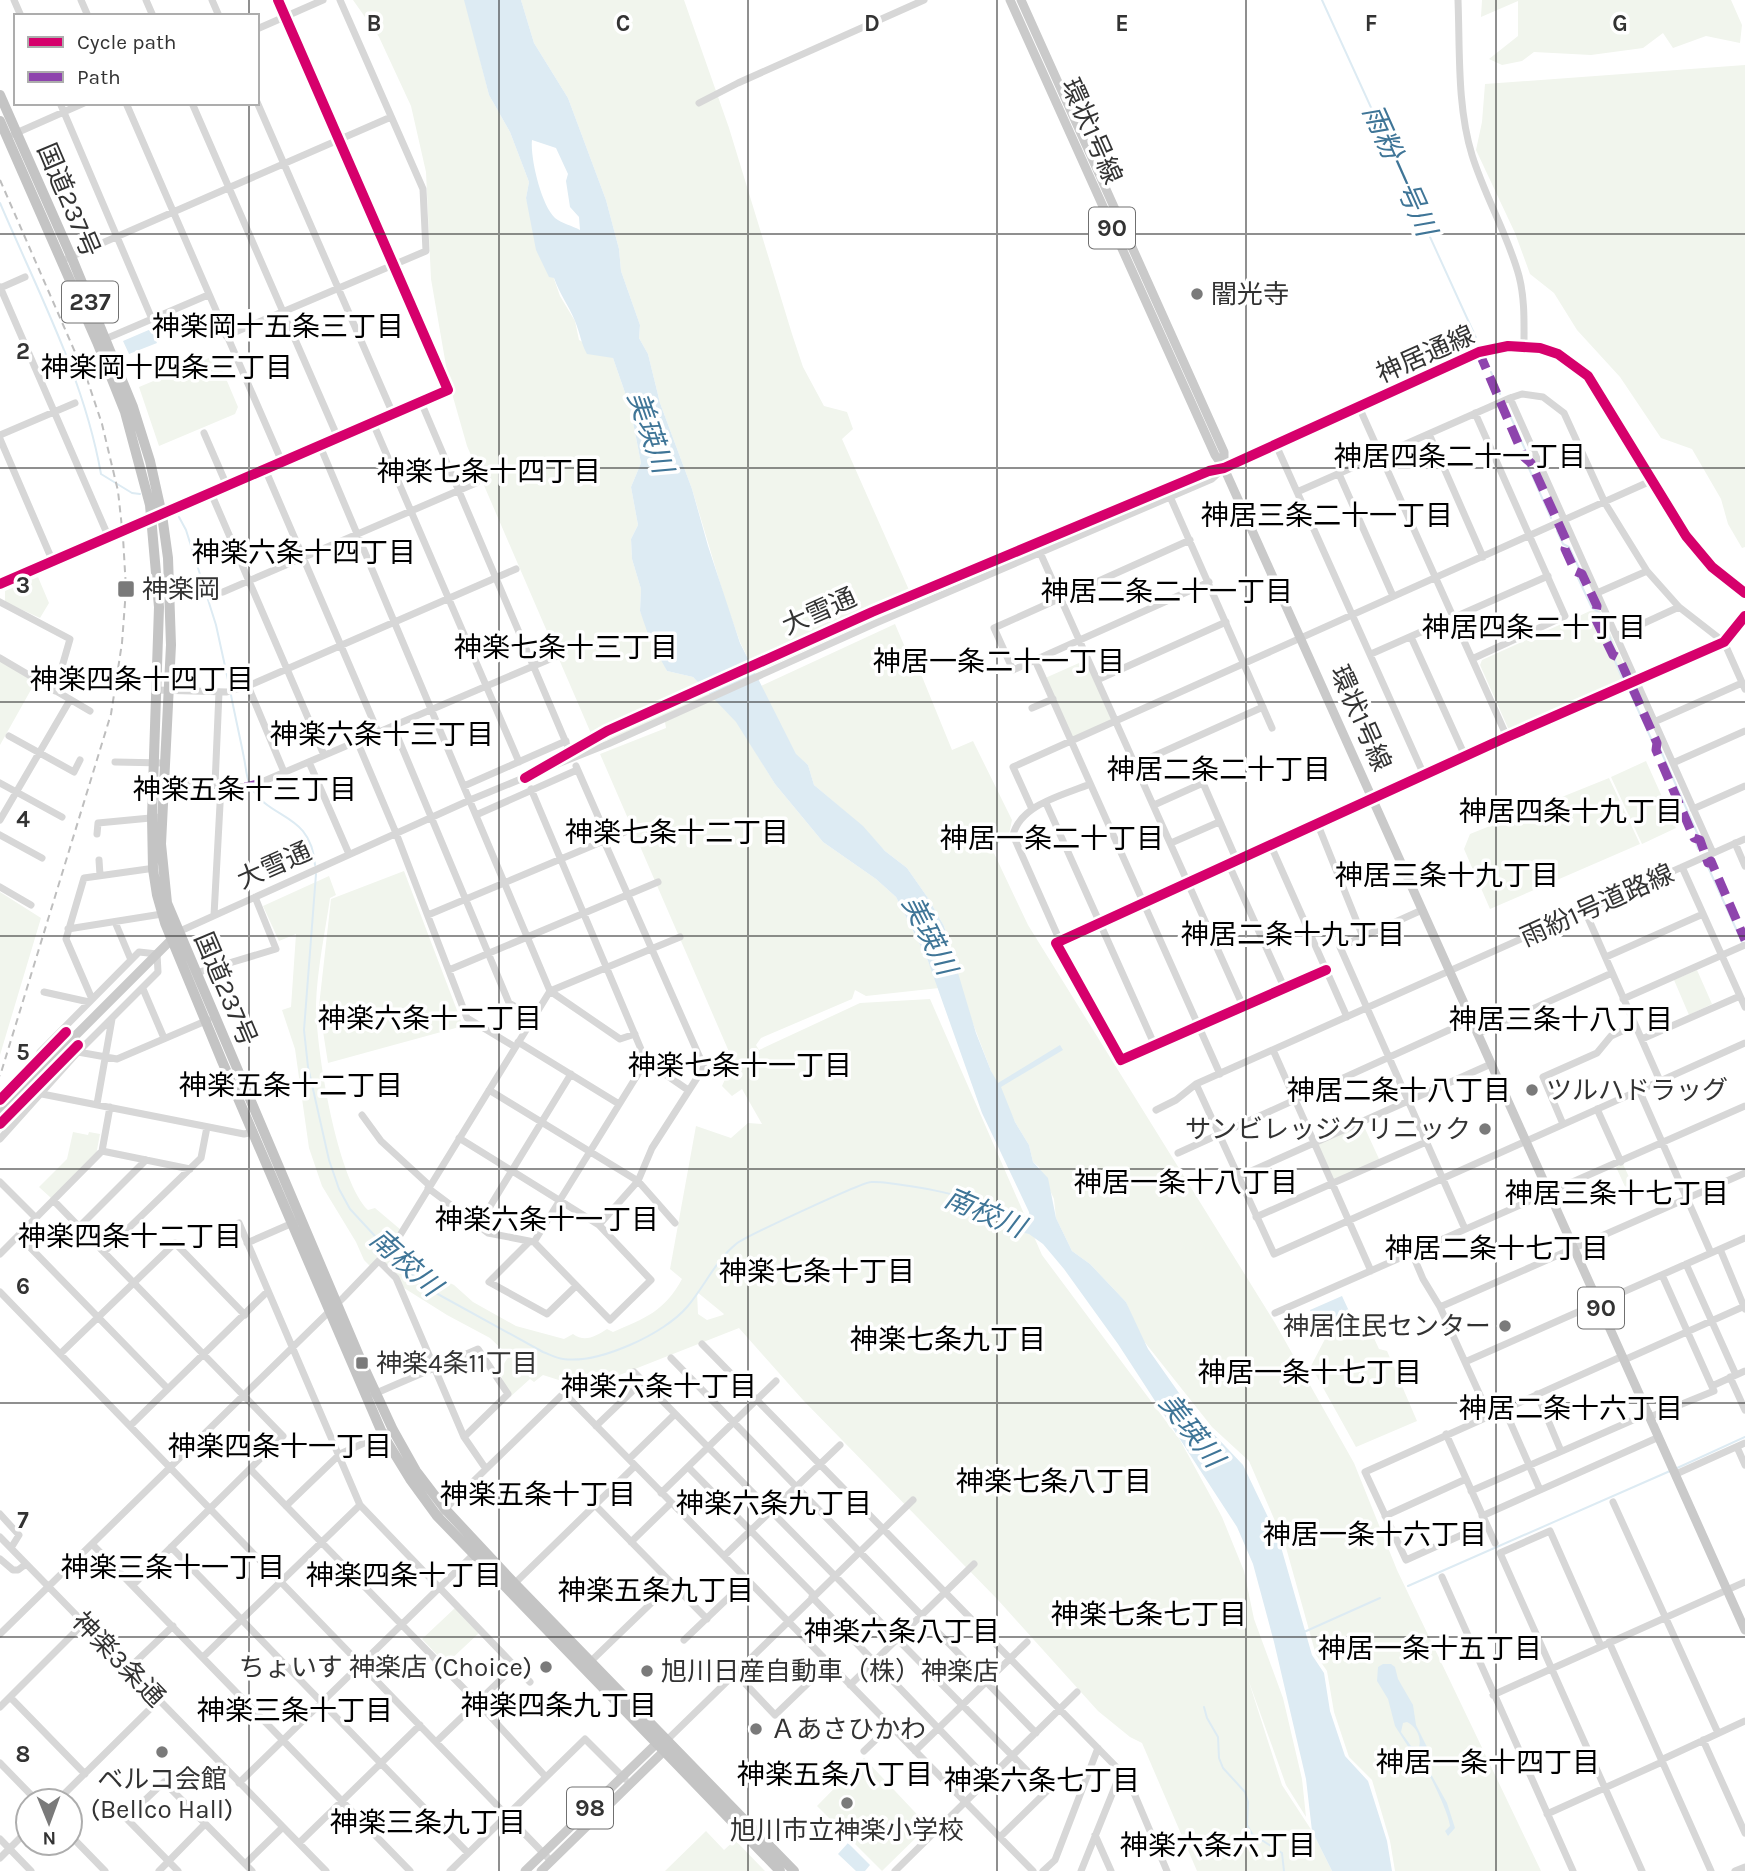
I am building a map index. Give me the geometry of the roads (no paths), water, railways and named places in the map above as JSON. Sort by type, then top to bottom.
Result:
[{"type":"highway","name":"国道237号","points":[[0,95],[12,135],[60,261],[101,341],[142,433],[162,515],[168,558],[171,645],[163,691]]},
{"type":"highway","name":"国道237号","points":[[0,121],[12,135],[71,256],[125,412],[140,464],[151,520],[159,607],[163,691],[157,817],[162,914],[196,973],[211,1019]]},
{"type":"highway","name":"国道237号","points":[[158,868],[175,935],[333,1308],[372,1395],[441,1512]]},
{"type":"highway","name":"国道237号","points":[[372,1395],[383,1435],[410,1479],[587,1665],[660,1748],[780,1871]]},
{"type":"highway","name":"国道237号","points":[[587,1665],[667,1740],[794,1871]]},
{"type":"main road","name":"環状1号線","points":[[1010,0],[1170,359],[1215,455],[1224,468],[1301,638],[1745,1630]]},
{"type":"main road","name":"環状1号線","points":[[1021,0],[1224,452],[1224,468]]},
{"type":"main road","name":"大雪通","points":[[0,1112],[175,935]]},
{"type":"main road","name":"98","points":[[541,1871],[630,1784],[667,1740]]},
{"type":"main road","name":"98","points":[[525,1871],[623,1777],[660,1748]]},
{"type":"street","points":[[0,584],[448,390],[278,0]]},
{"type":"street","points":[[259,28],[323,0]]},
{"type":"street","points":[[226,336],[426,251],[423,189],[340,0]]},
{"type":"street","points":[[699,103],[925,0]]},
{"type":"street","points":[[1458,0],[1462,99],[1467,133],[1472,156],[1519,276],[1524,316],[1524,346]]},
{"type":"street","points":[[61,105],[152,319]]},
{"type":"street","points":[[12,135],[80,105]]},
{"type":"street","points":[[127,105],[282,462]]},
{"type":"street","points":[[193,105],[338,438]]},
{"type":"street","points":[[258,105],[393,414]]},
{"type":"street","points":[[60,261],[391,117]]},
{"type":"street","points":[[25,277],[0,288],[108,538]]},
{"type":"street","points":[[101,341],[208,295]]},
{"type":"street","name":"神居通線","points":[[1224,468],[1479,352],[1524,346],[1540,348],[1558,354],[1588,376],[1686,536],[1712,567],[1745,593]]},
{"type":"street","points":[[1297,492],[1510,398],[1522,394],[1543,397],[1564,414],[1605,503],[1647,571],[1679,607],[1724,642],[1744,686],[1654,722]]},
{"type":"street","points":[[1510,398],[1713,853]]},
{"type":"street","points":[[421,402],[567,743],[464,786]]},
{"type":"street","points":[[54,562],[0,437],[75,404]]},
{"type":"street","points":[[1359,407],[1507,737]]},
{"type":"street","points":[[1472,659],[1566,616],[1475,413]]},
{"type":"street","points":[[373,423],[519,762]]},
{"type":"street","points":[[204,433],[227,486]]},
{"type":"street","points":[[1429,434],[1483,557]]},
{"type":"street","points":[[1276,444],[1424,775]]},
{"type":"street","points":[[320,446],[550,991],[620,1039],[635,1034]]},
{"type":"street","name":"大雪通","points":[[175,935],[470,800],[611,743],[1168,492],[1209,471],[1224,468]]},
{"type":"street","points":[[265,469],[378,732]]},
{"type":"street","points":[[1339,474],[1393,596]]},
{"type":"street","points":[[1032,809],[1013,767],[1653,480]]},
{"type":"street","points":[[223,592],[476,483]]},
{"type":"street","points":[[1168,492],[1272,728]]},
{"type":"street","points":[[211,493],[324,755]]},
{"type":"street","points":[[1190,540],[994,628],[1013,670],[1209,582]]},
{"type":"street","points":[[1038,549],[1243,1006]]},
{"type":"street","name":"大雪通","points":[[525,778],[607,732],[872,612],[1038,549]]},
{"type":"street","points":[[163,691],[227,692],[248,686],[516,569]]},
{"type":"street","points":[[1597,593],[1647,571]]},
{"type":"street","points":[[1371,654],[1548,576]]},
{"type":"street","points":[[0,602],[70,639],[55,691]]},
{"type":"street","points":[[1616,636],[1679,607]]},
{"type":"street","points":[[1325,970],[1121,1060],[1056,943],[1507,737],[1724,642],[1745,617]]},
{"type":"street","points":[[1097,680],[1226,622]]},
{"type":"street","points":[[1411,637],[1465,757]]},
{"type":"street","points":[[257,784],[557,656]]},
{"type":"street","points":[[0,658],[90,711]]},
{"type":"street","points":[[1035,660],[1220,1074]]},
{"type":"street","points":[[248,686],[284,772]]},
{"type":"street","points":[[214,915],[218,786],[227,692]]},
{"type":"street","points":[[1032,708],[1052,699]]},
{"type":"street","points":[[0,820],[69,700]]},
{"type":"street","points":[[1136,764],[1263,707]]},
{"type":"street","points":[[393,726],[509,1003],[533,1017]]},
{"type":"street","points":[[1673,763],[1745,731]]},
{"type":"street","points":[[9,736],[74,772],[80,760]]},
{"type":"street","points":[[357,741],[396,833],[467,1018],[571,1074],[619,1104]]},
{"type":"street","points":[[115,762],[159,763]]},
{"type":"street","points":[[309,762],[349,854]]},
{"type":"street","points":[[476,815],[577,768],[628,895],[704,1067],[652,1148],[638,1181],[599,1225]]},
{"type":"street","points":[[158,782],[245,787]]},
{"type":"street","points":[[0,783],[62,817]]},
{"type":"street","points":[[1154,805],[1203,783],[1284,987]]},
{"type":"street","points":[[1060,941],[1013,835],[1021,817],[1032,809],[1090,784]]},
{"type":"street","points":[[1693,809],[1745,786]]},
{"type":"street","points":[[531,789],[646,1061],[688,1090]]},
{"type":"street","points":[[1046,803],[1155,1046]]},
{"type":"street","points":[[97,834],[98,823],[157,817]]},
{"type":"street","points":[[1171,843],[1219,822]]},
{"type":"street","points":[[1318,825],[1363,937]]},
{"type":"street","points":[[428,915],[632,829]]},
{"type":"street","points":[[0,835],[42,858]]},
{"type":"street","name":"雨紛1号道路線","points":[[1156,1110],[1176,1100],[1196,1084],[1745,839]]},
{"type":"street","points":[[1735,843],[1745,866]]},
{"type":"street","points":[[1271,846],[1346,1017]]},
{"type":"street","points":[[99,860],[100,875]]},
{"type":"street","points":[[1682,867],[1745,1007]]},
{"type":"street","points":[[91,1001],[66,939],[84,878],[158,868]]},
{"type":"street","points":[[449,970],[658,882]]},
{"type":"street","points":[[0,887],[31,905]]},
{"type":"street","points":[[196,973],[276,949],[255,897]]},
{"type":"street","points":[[1422,910],[1340,947],[1465,1229]]},
{"type":"street","points":[[1585,911],[1660,1081]]},
{"type":"street","points":[[68,929],[162,914]]},
{"type":"street","points":[[1606,957],[1703,914]]},
{"type":"street","points":[[115,922],[131,960]]},
{"type":"street","points":[[0,1634],[380,1261],[550,991],[680,937]]},
{"type":"street","points":[[1623,999],[1745,945]]},
{"type":"street","points":[[0,1139],[43,1094],[59,1072],[158,972],[157,954],[139,952],[40,1052],[59,1072]]},
{"type":"street","points":[[1477,1034],[1612,973]]},
{"type":"street","points":[[143,989],[164,1038]]},
{"type":"street","points":[[44,992],[91,1001]]},
{"type":"street","points":[[1642,1039],[1740,996]]},
{"type":"street","points":[[97,1104],[112,1019]]},
{"type":"street","points":[[78,1052],[117,1059],[211,1019]]},
{"type":"street","points":[[1178,1153],[1471,1020]]},
{"type":"street","points":[[1563,1124],[1543,1077],[1597,1053],[1611,1036],[1635,1025]]},
{"type":"street","points":[[1196,1084],[1273,1254],[1745,1043]]},
{"type":"street","points":[[1273,1050],[1371,1271]]},
{"type":"street","points":[[576,1286],[547,1314],[489,1282],[532,1242],[561,1200],[646,1061]]},
{"type":"street","points":[[1238,1177],[1491,1064]]},
{"type":"street","points":[[478,1226],[571,1074]]},
{"type":"street","points":[[489,1090],[638,1181],[675,1223]]},
{"type":"street","points":[[1486,1524],[1406,1560],[1365,1472],[1536,1394],[1745,1308],[1688,1199],[1639,1090]]},
{"type":"street","points":[[43,1094],[244,1134],[258,1131]]},
{"type":"street","points":[[1275,1313],[1745,1106]]},
{"type":"street","points":[[0,1254],[102,1151],[110,1107]]},
{"type":"street","points":[[1597,1109],[1621,1162]]},
{"type":"street","points":[[362,1115],[381,1141],[429,1187],[488,1233],[532,1242],[610,1320],[651,1280],[599,1225],[459,1138]]},
{"type":"street","points":[[104,1252],[201,1158],[207,1127]]},
{"type":"street","points":[[1256,1217],[1426,1142]]},
{"type":"street","points":[[102,1151],[190,1169]]},
{"type":"street","points":[[79,1227],[146,1160]]},
{"type":"street","points":[[1440,1307],[1745,1173]]},
{"type":"street","points":[[0,1182],[36,1218]]},
{"type":"street","points":[[54,1201],[283,1436],[133,1584]]},
{"type":"street","points":[[247,1243],[297,1221]]},
{"type":"street","points":[[239,1223],[360,1505],[530,1682]]},
{"type":"street","points":[[19,1236],[168,1389]]},
{"type":"street","points":[[1465,1363],[1745,1238]]},
{"type":"street","points":[[60,1354],[175,1244],[245,1315]]},
{"type":"street","points":[[1412,1252],[1489,1415]]},
{"type":"street","points":[[380,1261],[396,1278],[464,1437],[486,1469]]},
{"type":"street","points":[[1686,1264],[1745,1410]]},
{"type":"street","points":[[1471,1491],[1561,1451],[1714,1391],[1662,1275]]},
{"type":"street","points":[[130,1426],[268,1291]]},
{"type":"street","points":[[0,1292],[551,1861]]},
{"type":"street","points":[[702,1344],[1128,1779],[1167,1871]]},
{"type":"street","points":[[372,1395],[478,1349],[508,1394],[464,1437]]},
{"type":"street","points":[[671,1358],[1036,1733]]},
{"type":"street","points":[[1712,1386],[1745,1371]]},
{"type":"street","points":[[634,1372],[1046,1791],[1000,1838]]},
{"type":"street","points":[[596,1426],[643,1381]]},
{"type":"street","points":[[662,1493],[776,1381]]},
{"type":"street","points":[[441,1512],[564,1393],[1033,1871]]},
{"type":"street","points":[[1536,1394],[1561,1451]]},
{"type":"street","points":[[1504,1408],[1540,1490]]},
{"type":"street","points":[[629,1459],[675,1414]]},
{"type":"street","points":[[286,1506],[340,1454],[393,1430]]},
{"type":"street","points":[[1446,1434],[1494,1543]]},
{"type":"street","points":[[1482,1516],[1659,1437]]},
{"type":"street","points":[[724,1556],[840,1445]]},
{"type":"street","points":[[1676,1474],[1741,1445],[1745,1465]]},
{"type":"street","points":[[512,1587],[635,1466]]},
{"type":"street","points":[[688,1467],[988,1780]]},
{"type":"street","points":[[250,1469],[478,1703],[546,1777]]},
{"type":"street","points":[[1385,1516],[1466,1479]]},
{"type":"street","points":[[667,1740],[913,1500]]},
{"type":"street","points":[[1614,1502],[1718,1733]]},
{"type":"street","points":[[631,1542],[671,1503]]},
{"type":"street","points":[[203,1657],[360,1505]]},
{"type":"street","points":[[596,1505],[707,1619]]},
{"type":"street","points":[[0,1514],[19,1535],[11,1548]]},
{"type":"street","points":[[1642,1871],[1500,1553],[1550,1531],[1662,1761],[1711,1871]]},
{"type":"street","name":"神楽3条通","points":[[0,1537],[326,1871]]},
{"type":"street","points":[[92,1544],[410,1871]]},
{"type":"street","points":[[171,1548],[468,1853]]},
{"type":"street","points":[[239,1783],[477,1550]]},
{"type":"street","points":[[0,1559],[13,1570],[26,1564]]},
{"type":"street","points":[[850,1685],[974,1564]]},
{"type":"street","points":[[1442,1577],[1573,1871]]},
{"type":"street","points":[[684,1640],[747,1580]]},
{"type":"street","points":[[1493,1695],[1745,1581]]},
{"type":"street","points":[[587,1665],[672,1583]]},
{"type":"street","points":[[0,1707],[84,1623]]},
{"type":"street","points":[[128,1669],[173,1626]]},
{"type":"street","points":[[915,1751],[1027,1642]]},
{"type":"street","points":[[735,1673],[775,1715],[829,1663]]},
{"type":"street","points":[[436,1742],[515,1666]]},
{"type":"street","points":[[895,1871],[1077,1692]]},
{"type":"street","points":[[10,1697],[85,1774]]},
{"type":"street","points":[[72,1787],[159,1700]]},
{"type":"street","points":[[1547,1814],[1745,1721]]},
{"type":"street","points":[[299,1843],[420,1725]]},
{"type":"street","points":[[864,1751],[890,1726]]},
{"type":"street","points":[[450,1871],[585,1739],[630,1784]]},
{"type":"street","points":[[1703,1740],[1745,1833]]},
{"type":"street","points":[[1043,1871],[1055,1860],[1098,1748]]},
{"type":"street","points":[[0,1763],[23,1787]]},
{"type":"street","points":[[1080,1871],[1121,1772]]},
{"type":"street","points":[[178,1871],[126,1818],[164,1782],[252,1871]]},
{"type":"street","points":[[159,1871],[205,1824]]},
{"type":"street","points":[[245,1864],[283,1827]]},
{"type":"street","points":[[1095,1835],[1111,1871]]},
{"type":"street","points":[[0,1839],[31,1871]]},
{"type":"street","points":[[0,1858],[14,1844]]},
{"type":"street","points":[[84,1849],[105,1871]]},
{"type":"street","points":[[1735,1871],[1745,1867]]},
{"type":"water","name":"美瑛川","points":[[464,0],[521,0],[534,43],[568,98],[606,200],[619,249],[621,271],[640,325],[639,338],[648,354],[660,403],[692,489],[740,643],[796,754],[808,765],[814,785],[907,868],[928,898],[944,926],[976,1033],[998,1083],[1060,1045],[1063,1050],[1001,1087],[1015,1122],[1029,1145],[1033,1162],[1048,1178],[1056,1218],[1072,1251],[1090,1264],[1126,1302],[1148,1349],[1191,1410],[1243,1465],[1279,1540],[1312,1655],[1324,1673],[1330,1711],[1345,1756],[1368,1781],[1387,1841],[1392,1871],[1332,1871],[1312,1831],[1306,1779],[1274,1642],[1253,1564],[1237,1527],[1118,1344],[1064,1269],[1043,1244],[1029,1234],[1012,1230],[1016,1225],[1026,1226],[1031,1223],[1029,1212],[982,1113],[928,961],[896,897],[876,879],[823,842],[775,784],[736,722],[693,677],[667,671],[650,640],[640,611],[641,589],[632,559],[631,539],[638,525],[631,487],[641,463],[630,407],[613,358],[587,354],[573,316],[536,250],[526,198],[529,182],[510,132],[489,95]],"holes":[[[532,140],[556,148],[568,174],[566,181],[570,207],[579,217],[580,230],[555,218],[545,203],[538,180]]]},
{"type":"water","points":[[151,329],[157,343],[129,354],[123,341]]},
{"type":"water","points":[[1342,1296],[1349,1311],[1317,1325],[1310,1310]]},
{"type":"water","points":[[1391,1664],[1395,1667],[1398,1679],[1413,1705],[1416,1725],[1430,1753],[1431,1774],[1447,1803],[1455,1828],[1448,1836],[1445,1831],[1450,1826],[1444,1807],[1428,1773],[1415,1762],[1416,1759],[1395,1726],[1388,1699],[1377,1681],[1378,1667]],"holes":[[[1403,1723],[1410,1724],[1419,1736],[1419,1747],[1411,1746],[1401,1732]]]},
{"type":"water","points":[[848,1843],[870,1865],[865,1871],[856,1871],[838,1854]]},
{"type":"waterway","name":"雨粉一号川","points":[[1322,0],[1477,340]]},
{"type":"waterway","points":[[0,203],[72,370],[101,474],[132,493],[140,494]]},
{"type":"waterway","points":[[1491,372],[1500,394]]},
{"type":"waterway","points":[[1508,411],[1528,456],[1527,464],[1551,518]]},
{"type":"waterway","points":[[179,517],[186,530],[216,625],[230,689]]},
{"type":"waterway","points":[[1557,531],[1563,544],[1569,547],[1579,568],[1578,578],[1592,608],[1600,613],[1616,653],[1615,661],[1623,680]]},
{"type":"waterway","points":[[1629,690],[1654,745],[1660,749],[1698,835],[1698,849]]},
{"type":"waterway","name":"南校川","points":[[231,695],[250,785],[258,797],[297,825],[306,835],[315,865]]},
{"type":"waterway","points":[[1708,867],[1742,942]]},
{"type":"waterway","name":"南校川","points":[[316,874],[304,1030],[308,1067],[329,1160],[339,1189],[350,1209],[387,1249]]},
{"type":"waterway","name":"南校川","points":[[391,1253],[425,1287],[543,1352],[560,1358],[578,1359],[612,1352],[647,1337],[687,1307],[722,1258],[736,1244],[804,1210],[871,1182],[958,1196],[1002,1222],[1016,1227]]},
{"type":"waterway","points":[[1675,1469],[1745,1437]]},
{"type":"waterway","points":[[1408,1586],[1670,1471]]},
{"type":"waterway","points":[[1304,1632],[1380,1598]]},
{"type":"waterway","points":[[1204,1707],[1218,1737],[1219,1758],[1223,1768],[1245,1792],[1248,1802],[1247,1825],[1252,1834],[1282,1853],[1284,1871]]},
{"type":"railway","points":[[0,180],[88,382],[102,424],[118,491],[126,589],[122,643],[111,714],[0,1076]]},
{"type":"place","name":"闇光寺","points":[[1197,294]]},
{"type":"place","name":"神楽岡","points":[[126,589]]},
{"type":"place","name":"ツルハドラッグ","points":[[1532,1090]]},
{"type":"place","name":"サンビレッジクリニック","points":[[1485,1129]]},
{"type":"place","name":"神居住民センター","points":[[1505,1326]]},
{"type":"place","name":"神楽4条11丁目","points":[[362,1363]]},
{"type":"place","name":"ちょいす 神楽店 (Choice)","points":[[546,1667]]},
{"type":"place","name":"旭川日産自動車（株）神楽店","points":[[647,1671]]},
{"type":"place","name":"Ａあさひかわ","points":[[756,1729]]},
{"type":"place","name":"ベルコ会館 (Bellco Hall)","points":[[162,1752]]},
{"type":"place","name":"旭川市立神楽小学校","points":[[847,1803]]},
{"type":"district","name":"神楽岡十五条三丁目","points":[[278,326]]},
{"type":"district","name":"神楽岡十四条三丁目","points":[[167,367]]},
{"type":"district","name":"神居四条二十一丁目","points":[[1460,456]]},
{"type":"district","name":"神楽七条十四丁目","points":[[489,471]]},
{"type":"district","name":"神居三条二十一丁目","points":[[1327,515]]},
{"type":"district","name":"神楽六条十四丁目","points":[[304,552]]},
{"type":"district","name":"神居二条二十一丁目","points":[[1167,591]]},
{"type":"district","name":"神居四条二十丁目","points":[[1534,627]]},
{"type":"district","name":"神楽七条十三丁目","points":[[566,647]]},
{"type":"district","name":"神居一条二十一丁目","points":[[999,661]]},
{"type":"district","name":"神楽四条十四丁目","points":[[142,679]]},
{"type":"district","name":"神楽六条十三丁目","points":[[382,734]]},
{"type":"district","name":"神居二条二十丁目","points":[[1219,769]]},
{"type":"district","name":"神楽五条十三丁目","points":[[245,789]]},
{"type":"district","name":"神居四条十九丁目","points":[[1571,811]]},
{"type":"district","name":"神楽七条十二丁目","points":[[677,832]]},
{"type":"district","name":"神居一条二十丁目","points":[[1052,838]]},
{"type":"district","name":"神居三条十九丁目","points":[[1447,875]]},
{"type":"district","name":"神居二条十九丁目","points":[[1293,934]]},
{"type":"district","name":"神楽六条十二丁目","points":[[430,1018]]},
{"type":"district","name":"神居三条十八丁目","points":[[1561,1019]]},
{"type":"district","name":"神楽七条十一丁目","points":[[740,1065]]},
{"type":"district","name":"神楽五条十二丁目","points":[[291,1085]]},
{"type":"district","name":"神居二条十八丁目","points":[[1399,1090]]},
{"type":"district","name":"神居一条十八丁目","points":[[1186,1182]]},
{"type":"district","name":"神居三条十七丁目","points":[[1617,1193]]},
{"type":"district","name":"神楽六条十一丁目","points":[[547,1219]]},
{"type":"district","name":"神楽四条十二丁目","points":[[130,1236]]},
{"type":"district","name":"神居二条十七丁目","points":[[1497,1248]]},
{"type":"district","name":"神楽七条十丁目","points":[[817,1271]]},
{"type":"district","name":"神楽七条九丁目","points":[[948,1339]]},
{"type":"district","name":"神居一条十七丁目","points":[[1310,1372]]},
{"type":"district","name":"神楽六条十丁目","points":[[659,1386]]},
{"type":"district","name":"神居二条十六丁目","points":[[1571,1408]]},
{"type":"district","name":"神楽四条十一丁目","points":[[280,1446]]},
{"type":"district","name":"神楽七条八丁目","points":[[1054,1481]]},
{"type":"district","name":"神楽五条十丁目","points":[[538,1494]]},
{"type":"district","name":"神楽六条九丁目","points":[[774,1503]]},
{"type":"district","name":"神居一条十六丁目","points":[[1375,1534]]},
{"type":"district","name":"神楽三条十一丁目","points":[[173,1567]]},
{"type":"district","name":"神楽四条十丁目","points":[[404,1575]]},
{"type":"district","name":"神楽五条九丁目","points":[[656,1590]]},
{"type":"district","name":"神楽七条七丁目","points":[[1149,1614]]},
{"type":"district","name":"神楽六条八丁目","points":[[902,1631]]},
{"type":"district","name":"神居一条十五丁目","points":[[1430,1648]]},
{"type":"district","name":"神楽四条九丁目","points":[[559,1705]]},
{"type":"district","name":"神楽三条十丁目","points":[[295,1710]]},
{"type":"district","name":"神居一条十四丁目","points":[[1488,1762]]},
{"type":"district","name":"神楽五条八丁目","points":[[835,1774]]},
{"type":"district","name":"神楽六条七丁目","points":[[1042,1780]]},
{"type":"district","name":"神楽三条九丁目","points":[[428,1822]]},
{"type":"district","name":"神楽六条六丁目","points":[[1218,1845]]}]
